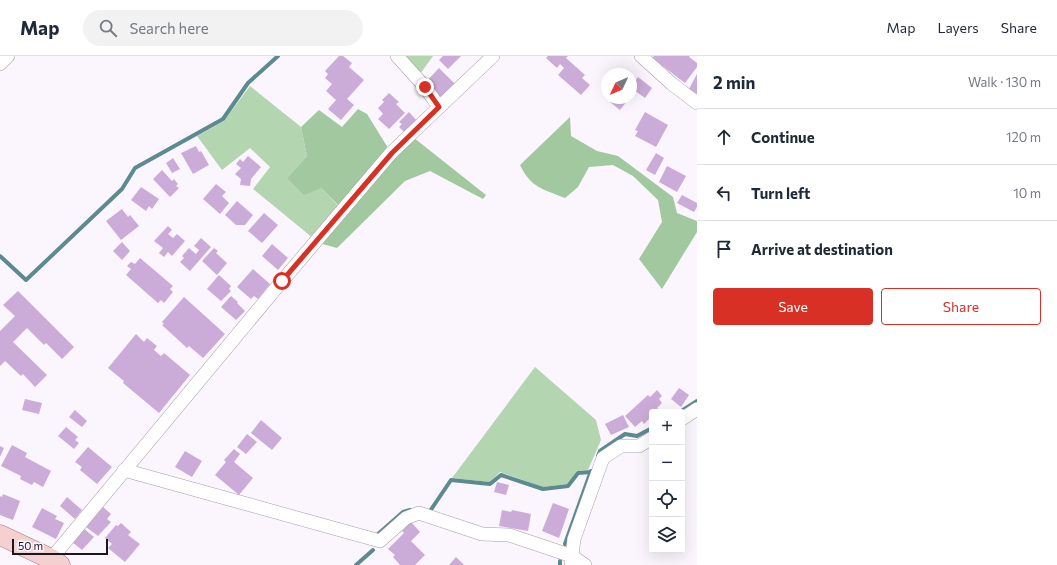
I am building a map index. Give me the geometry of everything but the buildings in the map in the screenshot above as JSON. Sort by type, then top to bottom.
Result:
[{"type":"main road","points":[[0,535],[55,562]]},
{"type":"street","points":[[0,64],[8,56]]},
{"type":"street","points":[[397,56],[425,87],[439,107]]},
{"type":"street","points":[[55,562],[124,470],[277,287],[392,153],[494,56]]},
{"type":"street","points":[[641,56],[672,84],[697,103]]},
{"type":"street","points":[[685,417],[697,409]]},
{"type":"street","points":[[571,561],[574,539],[603,458],[621,446],[639,446],[649,440]]},
{"type":"street","points":[[124,470],[380,541],[406,518],[419,513],[482,534],[509,535],[571,561],[585,565]]},
{"type":"green space","points":[[403,56],[433,56],[420,74]]},
{"type":"green space","points":[[250,86],[301,127],[307,156],[287,178],[321,188],[345,213],[319,243],[253,189],[270,167],[250,148],[222,170],[197,136],[224,121]]},
{"type":"green space","points":[[358,109],[367,114],[393,156],[414,138],[486,195],[483,199],[430,171],[405,181],[337,248],[319,243],[345,212],[321,188],[304,195],[287,178],[307,156],[301,127],[319,110],[342,127]]},
{"type":"green space","points":[[570,117],[571,136],[597,151],[618,156],[673,197],[677,213],[697,221],[697,232],[662,289],[639,259],[662,222],[658,200],[633,176],[613,165],[589,167],[578,187],[565,198],[538,187],[524,173],[520,165]]},
{"type":"green space","points":[[535,367],[596,420],[601,440],[588,470],[577,471],[567,484],[543,487],[500,472],[490,482],[452,478]]},
{"type":"waterway","points":[[0,256],[26,280],[122,189],[135,168],[223,119],[248,83],[278,56]]},
{"type":"waterway","points":[[685,409],[697,401]]},
{"type":"waterway","points":[[598,456],[600,451],[625,434],[637,436],[649,430]]},
{"type":"waterway","points":[[565,544],[591,471]]},
{"type":"waterway","points":[[430,511],[451,480],[490,484],[501,475],[543,489],[568,486],[578,473],[591,472]]},
{"type":"waterway","points":[[377,535],[403,512],[410,510]]},
{"type":"waterway","points":[[356,565],[373,550]]},
{"type":"route","points":[[282,281],[392,153],[439,107],[425,87]]}]
